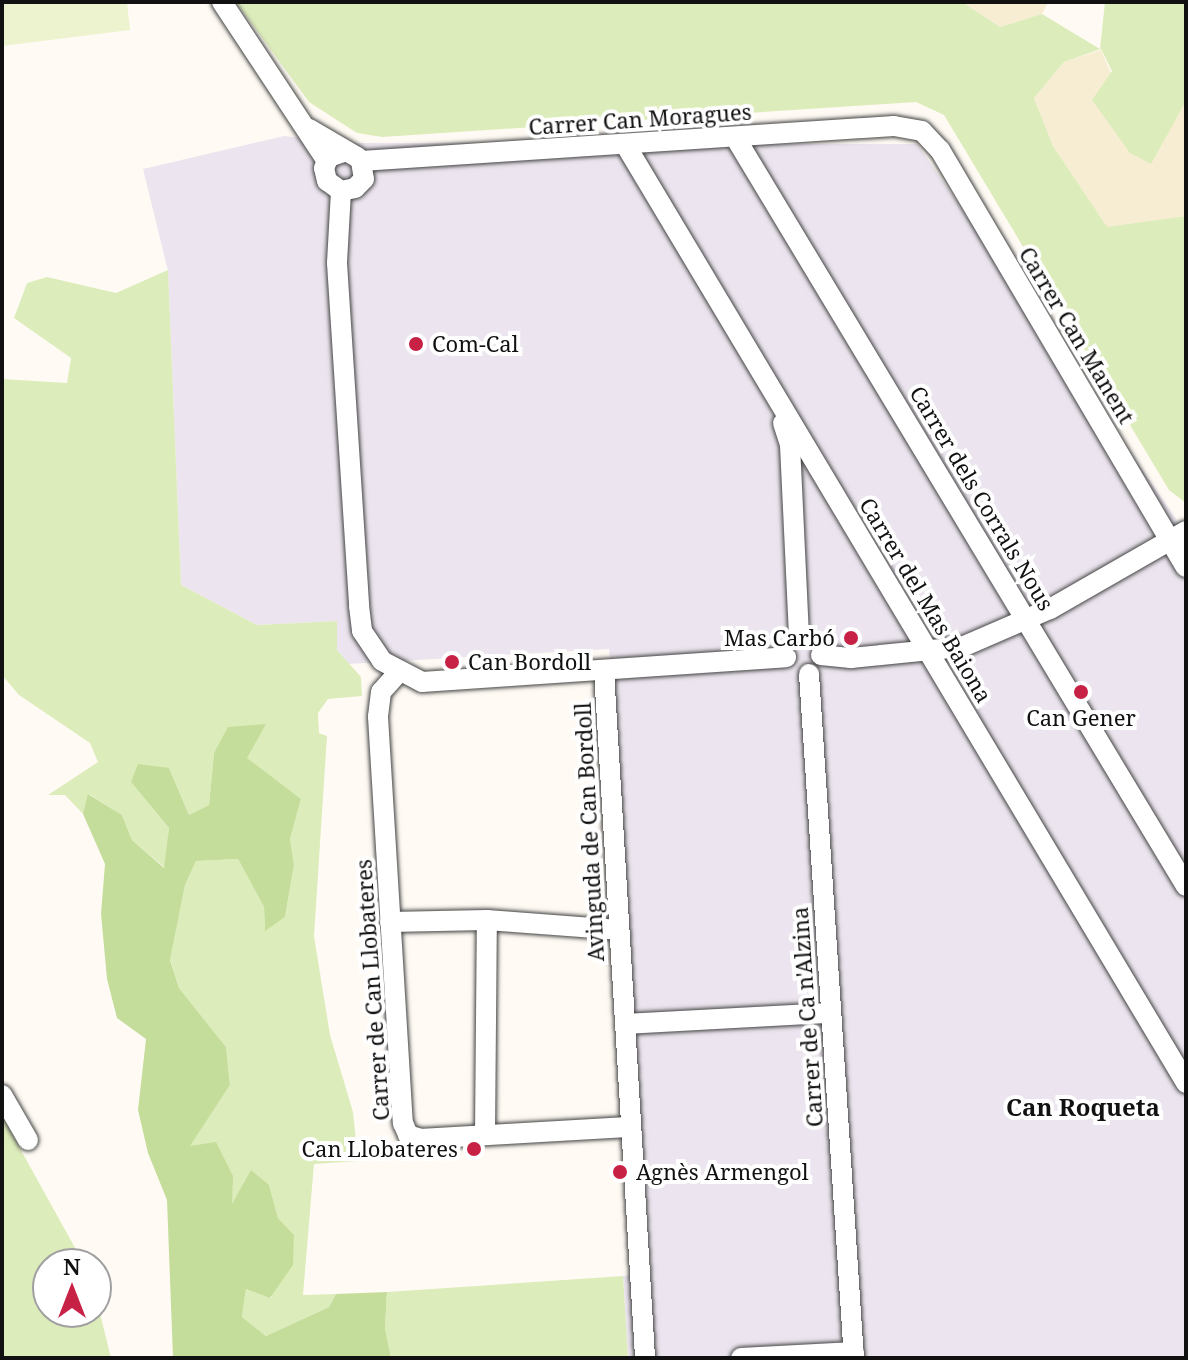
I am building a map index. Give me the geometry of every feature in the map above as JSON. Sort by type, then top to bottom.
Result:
[{"type":"street","points":[[222,2],[326,160],[327,181],[341,191],[355,188],[364,179],[354,156],[306,127]]},
{"type":"street","name":"Carrer Can Moragues","points":[[354,156],[625,144],[894,126],[922,131]]},
{"type":"street","name":"Carrer Can Manent","points":[[922,131],[940,150],[1177,534],[1186,567]]},
{"type":"street","name":"Carrer dels Corrals Nous","points":[[735,137],[1186,886]]},
{"type":"street","name":"Carrer del Mas Baiona","points":[[625,144],[1186,1083]]},
{"type":"street","points":[[326,160],[354,156]]},
{"type":"street","points":[[341,191],[337,263],[362,631],[382,661],[398,673]]},
{"type":"street","points":[[775,396],[790,445],[799,634],[787,646],[786,657],[795,672],[809,674],[821,655]]},
{"type":"street","points":[[821,655],[851,658],[962,647],[1027,620],[1177,534]]},
{"type":"street","points":[[799,634],[813,638],[821,655]]},
{"type":"street","points":[[604,671],[786,657]]},
{"type":"street","name":"Avinguda de Can Bordoll","points":[[398,673],[422,682],[604,671],[645,1358]]},
{"type":"street","name":"Carrer de Can Llobateres","points":[[398,673],[381,692],[378,717],[403,1123],[408,1135],[421,1139],[631,1127]]},
{"type":"street","name":"Carrer de Ca n'Alzina","points":[[809,674],[854,1355]]},
{"type":"street","points":[[485,1135],[487,920]]},
{"type":"street","points":[[390,922],[487,920],[619,930]]},
{"type":"street","points":[[625,1024],[830,1013]]},
{"type":"street","points":[[2,1095],[28,1140]]},
{"type":"street","points":[[741,1358],[854,1355]]},
{"type":"shaded area","points":[[962,2],[1048,2],[1042,14],[1000,27]]},
{"type":"shaded area","points":[[1101,50],[1150,163],[1186,101],[1186,216],[1107,228],[1053,146],[1034,98],[1064,62]]},
{"type":"shaded area","points":[[284,136],[348,143],[917,144],[1179,523],[1186,523],[1186,1358],[628,1358],[623,1276],[651,1274],[609,649],[349,664],[337,650],[337,621],[257,625],[181,585],[168,271],[143,169]]},
{"type":"green space","points":[[2,2],[127,2],[130,30],[2,46]]},
{"type":"green space","points":[[236,2],[962,2],[1000,27],[1042,14],[1100,49],[1105,2],[1186,2],[1186,101],[1151,164],[1130,153],[1092,100],[1112,71],[1101,49],[1064,62],[1034,98],[1053,146],[1107,227],[1186,216],[1186,503],[1169,490],[944,115],[916,102],[382,137],[357,133],[309,102]]},
{"type":"green space","points":[[168,270],[181,585],[257,625],[337,621],[337,650],[361,677],[362,696],[328,699],[318,713],[319,733],[327,736],[314,936],[330,1035],[353,1112],[358,1161],[314,1164],[303,1295],[336,1294],[329,1307],[266,1336],[242,1317],[246,1289],[271,1298],[294,1235],[278,1218],[269,1185],[231,1207],[189,1147],[230,1085],[226,1047],[179,988],[170,959],[185,885],[196,861],[238,859],[264,907],[265,930],[285,917],[294,865],[290,839],[301,799],[246,758],[265,725],[214,753],[209,805],[189,815],[169,768],[131,782],[169,828],[165,868],[132,840],[122,815],[89,794],[83,814],[65,795],[48,795],[98,762],[90,743],[19,695],[2,675],[2,379],[67,383],[71,358],[14,318],[27,283],[47,277],[116,293]]},
{"type":"green space","points":[[266,724],[247,758],[301,799],[290,839],[294,865],[285,917],[265,931],[264,907],[238,859],[196,861],[185,885],[170,960],[179,988],[226,1047],[230,1085],[190,1146],[216,1142],[233,1176],[232,1204],[251,1170],[269,1185],[278,1218],[294,1235],[293,1265],[270,1298],[246,1289],[242,1317],[266,1336],[329,1307],[336,1294],[387,1292],[385,1328],[391,1358],[173,1358],[167,1200],[148,1153],[138,1110],[146,1039],[117,1018],[107,979],[101,914],[105,864],[83,814],[88,794],[122,815],[132,840],[164,868],[169,828],[131,782],[138,764],[169,768],[189,815],[209,805],[214,753],[228,727]]},
{"type":"green space","points":[[2,1116],[75,1248],[32,1248],[32,1328],[104,1328],[111,1358],[2,1358]]},
{"type":"green space","points":[[623,1276],[628,1358],[391,1358],[385,1328],[387,1292]]},
{"type":"place","name":"Com-Cal","points":[[416,344]]},
{"type":"place","name":"Mas Carbó","points":[[851,638]]},
{"type":"place","name":"Can Bordoll","points":[[452,662]]},
{"type":"place","name":"Can Gener","points":[[1081,692]]},
{"type":"place","name":"Can Llobateres","points":[[474,1149]]},
{"type":"place","name":"Agnès Armengol","points":[[620,1172]]},
{"type":"district","name":"Can Roqueta","points":[[1083,1107]]}]
